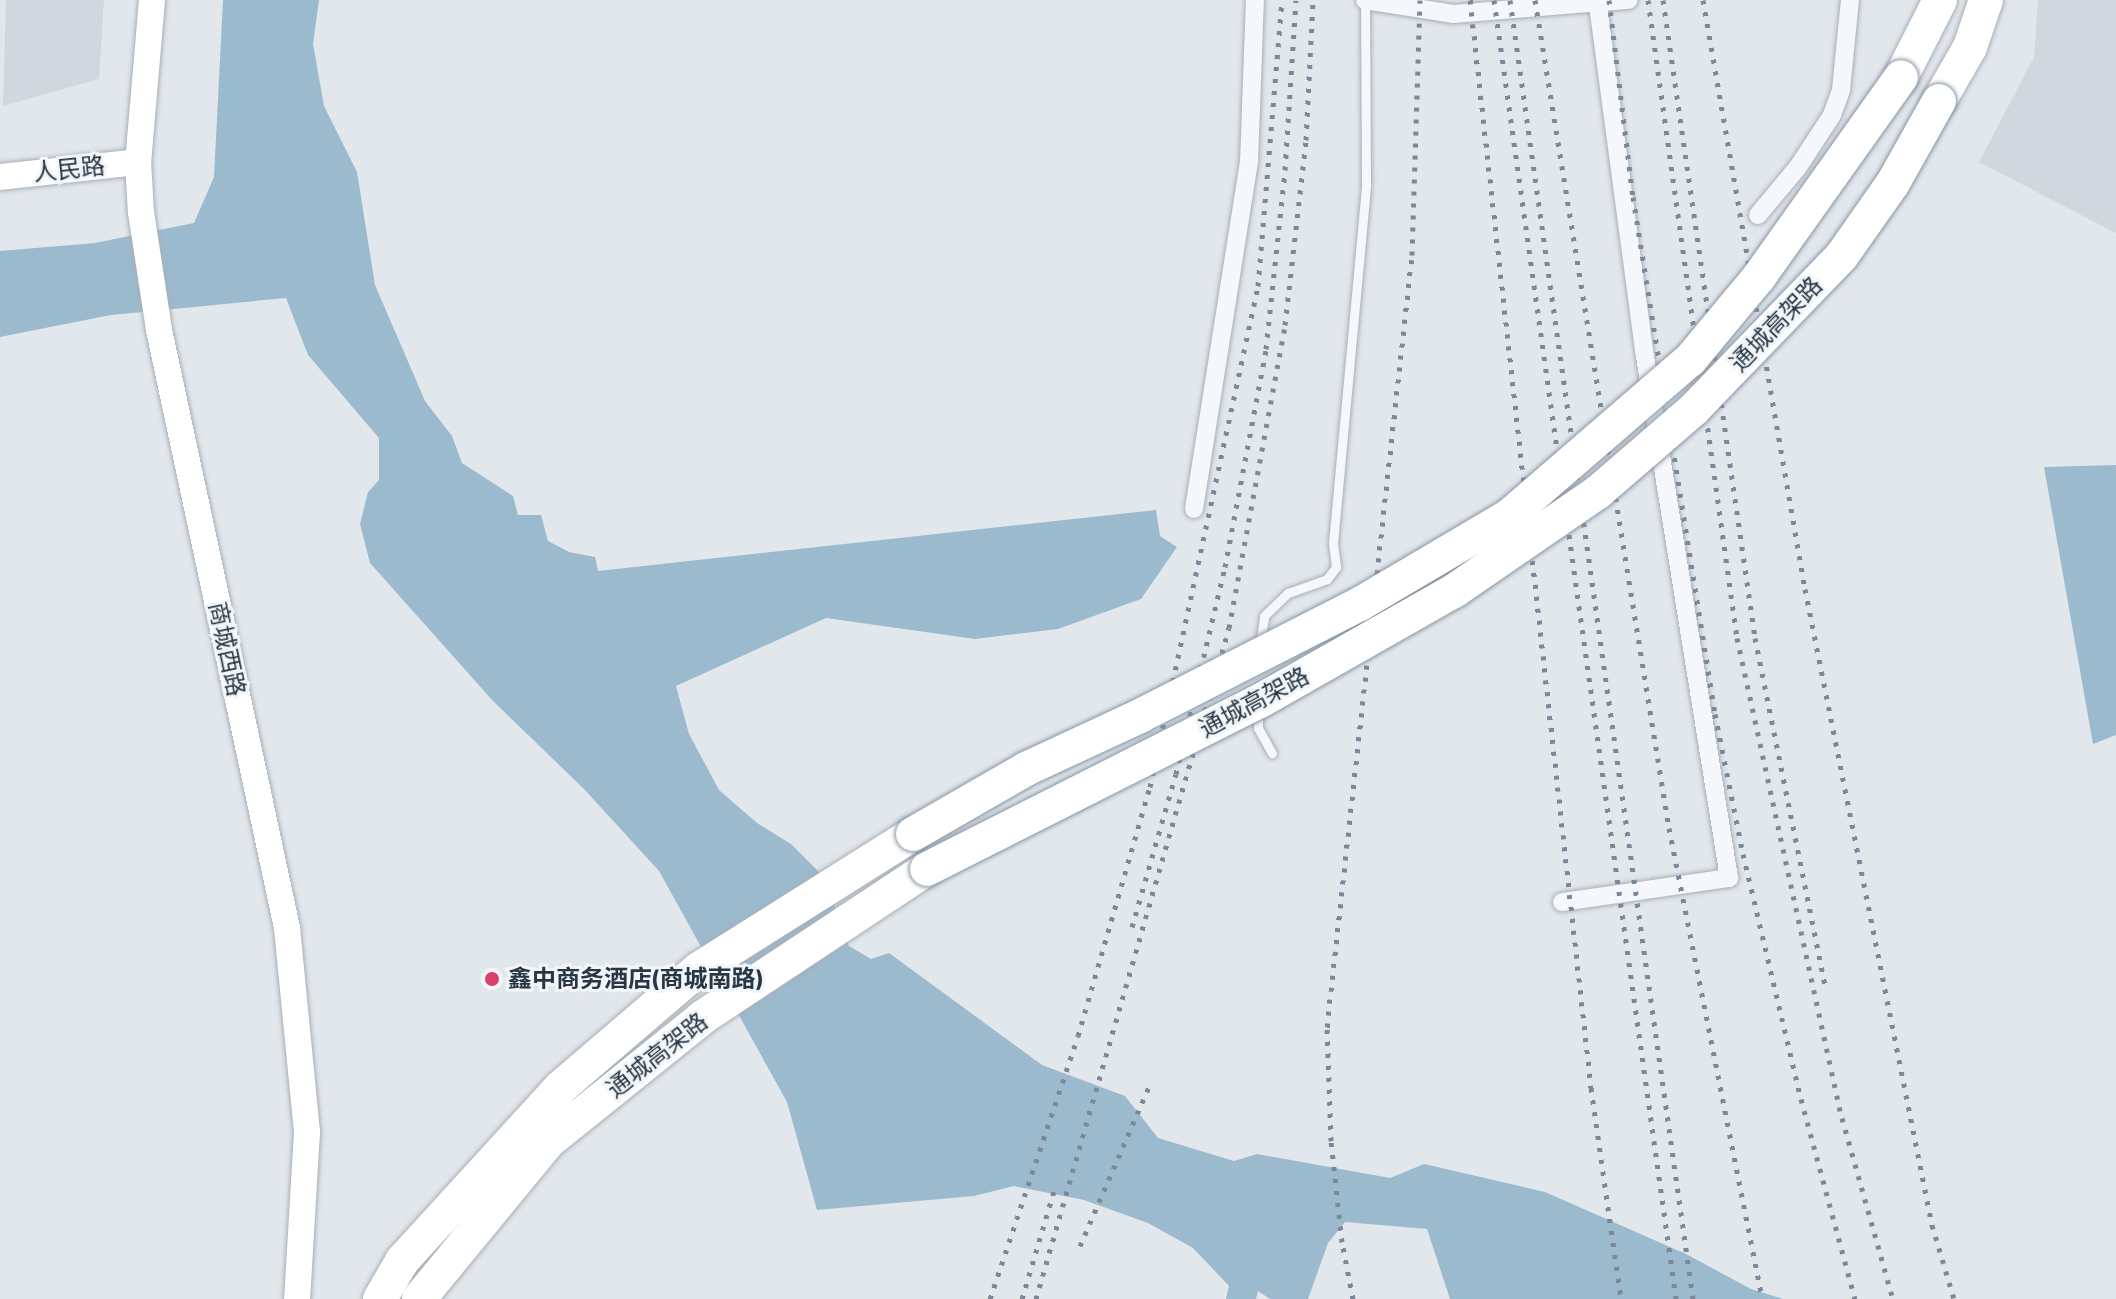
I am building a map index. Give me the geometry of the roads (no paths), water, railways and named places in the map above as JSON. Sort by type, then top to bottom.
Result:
[{"type":"highway","name":"通城高架路","points":[[380,1299],[402,1261],[560,1088],[699,969],[913,834],[1026,769],[1140,716],[1360,604],[1509,516],[1690,360],[1749,289],[1901,77],[1940,0]]},
{"type":"highway","name":"通城高架路","points":[[419,1299],[549,1141],[703,1017],[927,869],[1260,701],[1454,591],[1598,492],[1694,409],[1841,257],[1893,183],[1970,47],[1986,0]]},
{"type":"main road","name":"商城西路","points":[[152,0],[138,162],[141,212],[159,330],[287,928],[307,1132],[297,1299]]},
{"type":"main road","name":"人民路","points":[[0,177],[138,162]]},
{"type":"street","points":[[1194,509],[1249,162],[1255,0]]},
{"type":"street","points":[[1365,0],[1453,14],[1628,0]]},
{"type":"street","points":[[1758,215],[1798,167],[1832,115],[1845,65],[1850,0]]},
{"type":"street","points":[[1562,902],[1729,878],[1644,350],[1598,3]]},
{"type":"lane","points":[[1260,665],[1264,616],[1288,593],[1327,579],[1336,567],[1333,543],[1366,185],[1365,0]]},
{"type":"lane","points":[[1259,680],[1258,728],[1272,753]]},
{"type":"water","points":[[223,0],[319,0],[313,44],[324,106],[357,172],[375,285],[425,401],[452,436],[462,463],[513,496],[518,515],[541,515],[548,541],[569,552],[595,557],[598,571],[1156,510],[1160,536],[1177,547],[1141,599],[1058,629],[975,639],[826,618],[676,686],[689,734],[719,790],[757,823],[791,844],[824,877],[849,946],[871,959],[889,953],[1042,1065],[1125,1096],[1158,1138],[1234,1161],[1257,1154],[1390,1178],[1424,1164],[1545,1192],[1686,1254],[1751,1289],[1783,1299],[1450,1299],[1427,1229],[1345,1222],[1328,1243],[1308,1299],[1270,1299],[1258,1291],[1256,1299],[1226,1299],[1229,1286],[1193,1248],[1148,1223],[1084,1200],[1014,1186],[974,1196],[817,1210],[787,1102],[659,871],[585,790],[493,701],[370,563],[360,524],[368,492],[379,480],[379,438],[308,355],[286,298],[111,315],[0,337],[0,251],[95,243],[194,223],[214,177]]},
{"type":"water","points":[[2116,465],[2116,735],[2093,744],[2044,467]]},
{"type":"railway","points":[[990,1299],[1078,1036],[1150,787],[1258,286],[1282,0]]},
{"type":"railway","points":[[1132,927],[1176,774],[1225,567],[1266,349],[1285,170],[1296,0]]},
{"type":"railway","points":[[1036,1299],[1229,628],[1285,325],[1306,140],[1313,0]]},
{"type":"railway","points":[[1353,1299],[1342,1242],[1331,1141],[1327,1027],[1412,255],[1420,0]]},
{"type":"railway","points":[[1470,0],[1591,1088],[1621,1299]]},
{"type":"railway","points":[[1494,0],[1676,1299]]},
{"type":"railway","points":[[1510,0],[1693,1299]]},
{"type":"railway","points":[[1535,0],[1669,828],[1762,1299]]},
{"type":"railway","points":[[1609,0],[1633,197],[1715,714],[1743,854],[1801,1099],[1855,1299]]},
{"type":"railway","points":[[1648,0],[1737,638],[1842,1118],[1893,1299]]},
{"type":"railway","points":[[1663,0],[1755,638],[1826,990]]},
{"type":"railway","points":[[1703,0],[1805,589],[1932,1225],[1954,1299]]},
{"type":"railway","points":[[1080,1246],[1151,1082]]},
{"type":"railway","points":[[1022,1299],[1056,1184]]},
{"type":"place","name":"鑫中商务酒店(商城南路)","points":[[492,979]]}]
